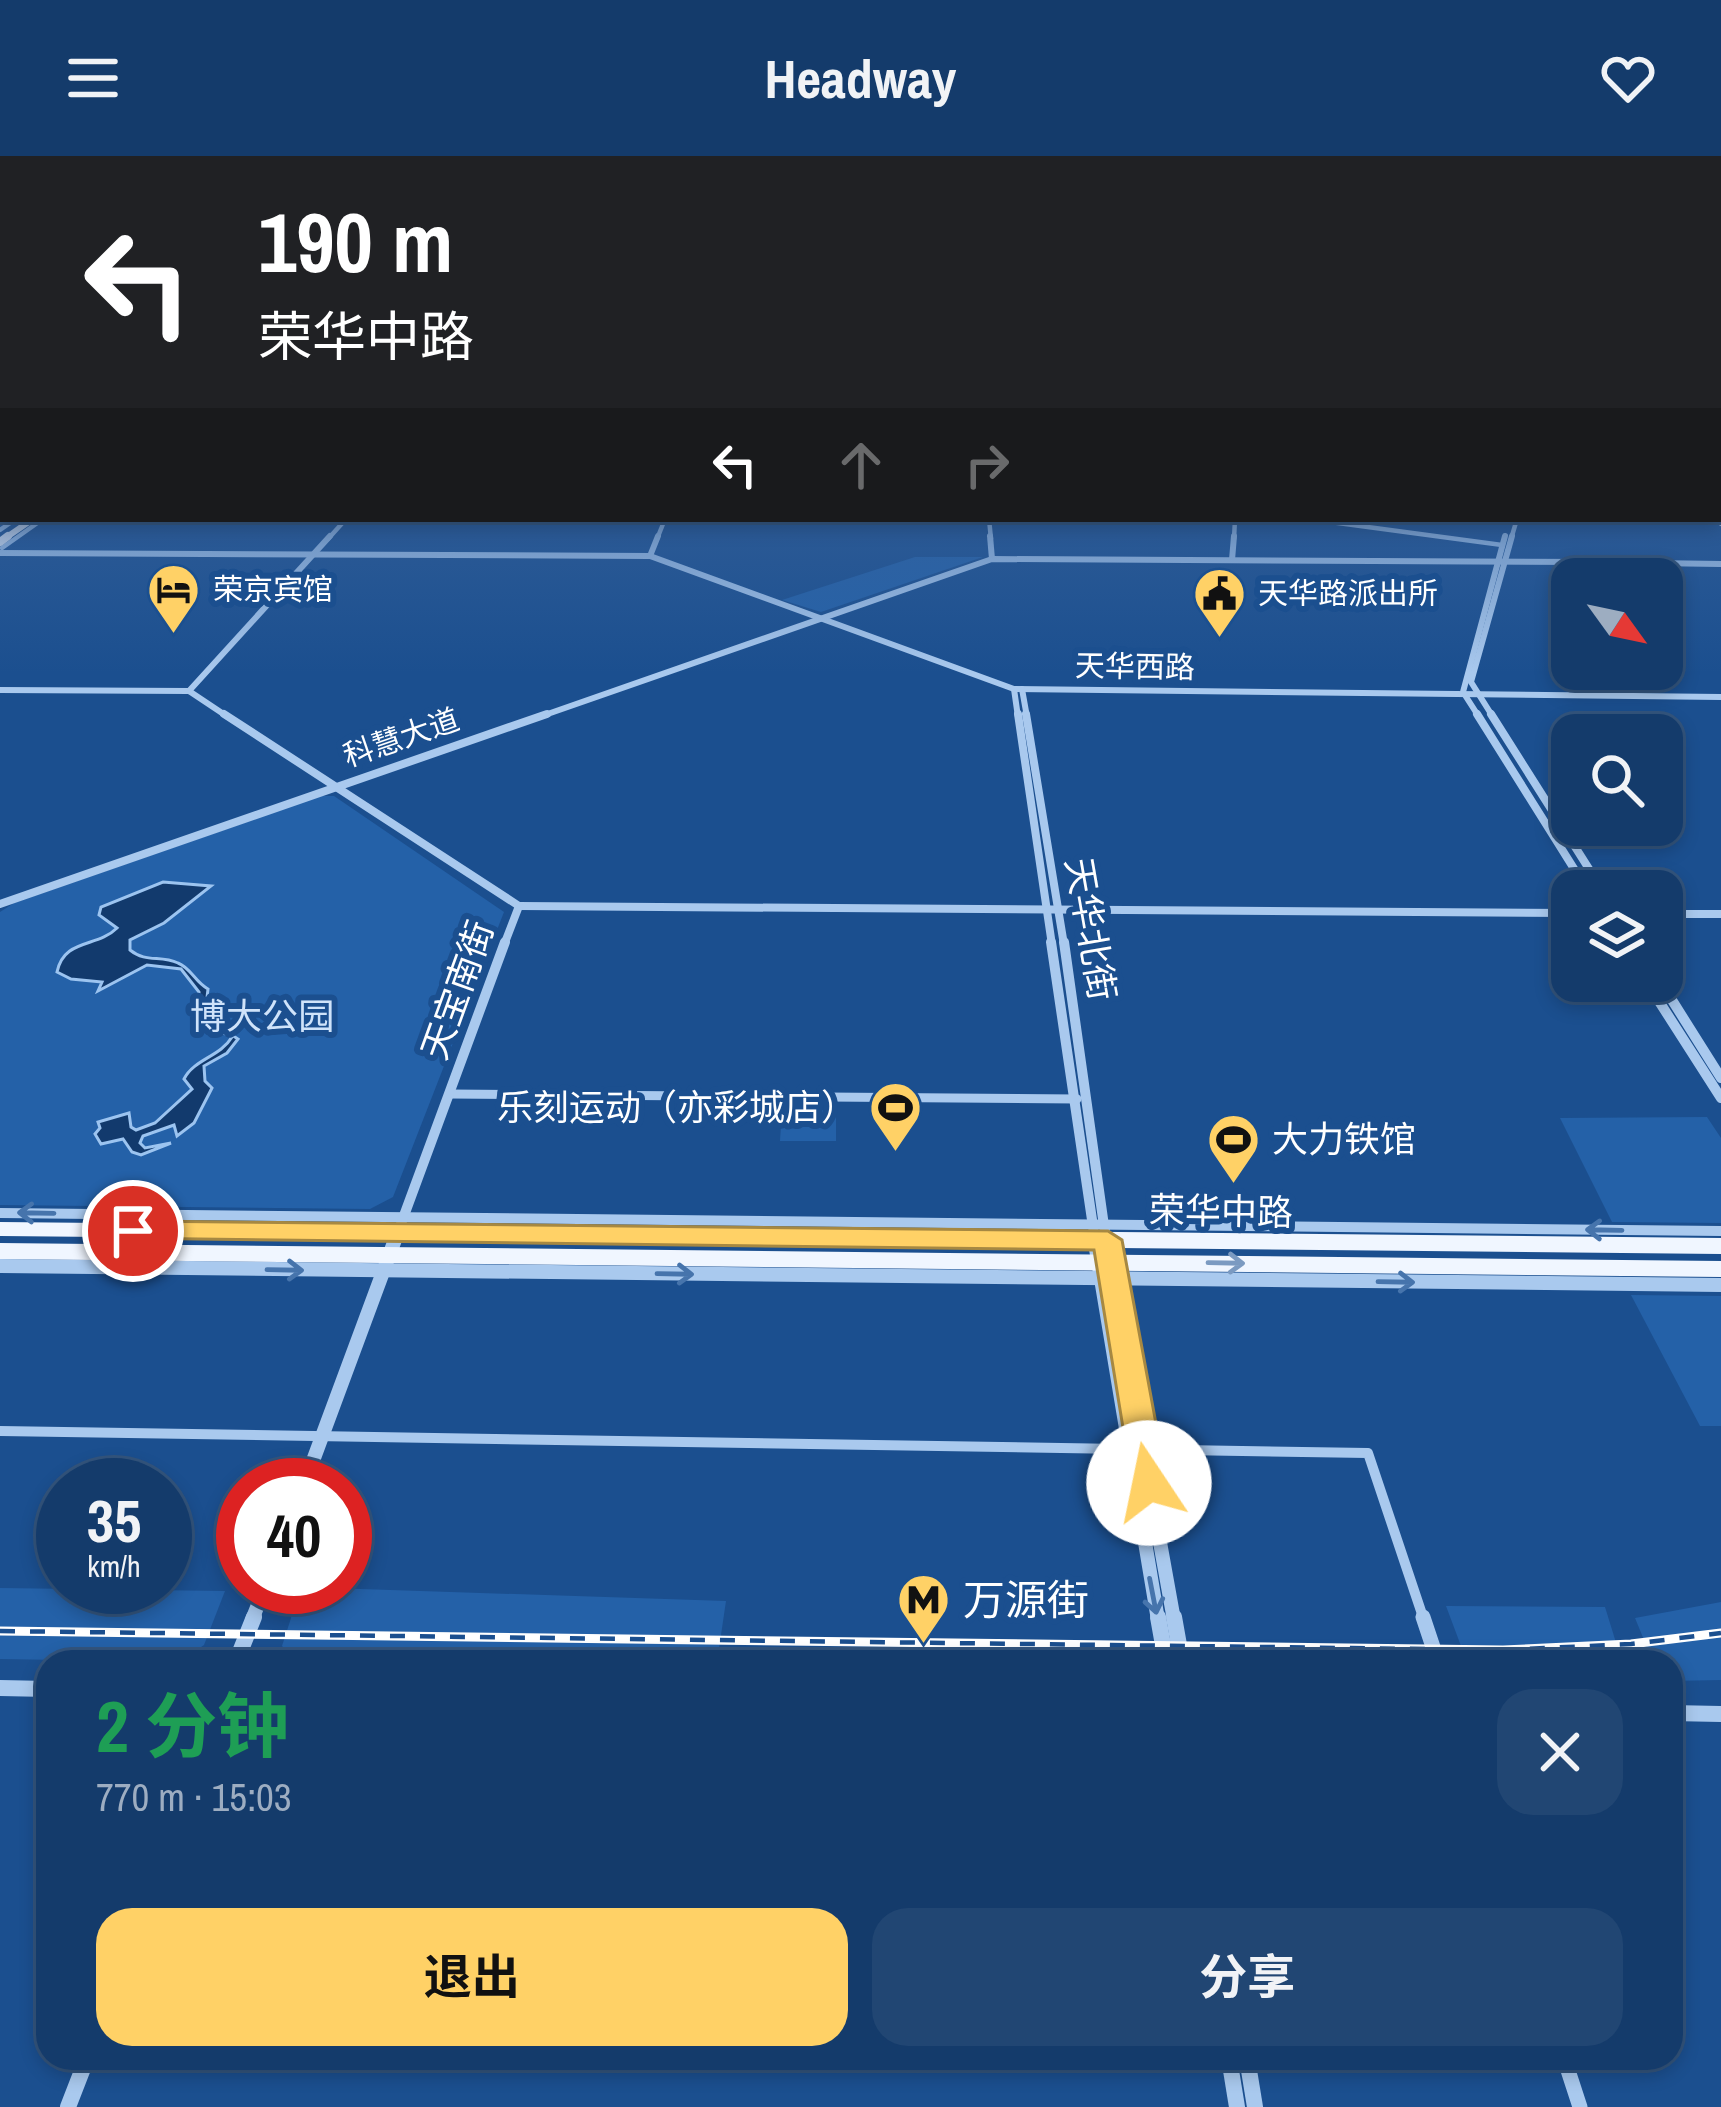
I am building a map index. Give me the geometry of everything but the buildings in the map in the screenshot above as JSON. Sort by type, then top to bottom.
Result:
[{"type":"main road","points":[[1,547],[30,522]]},
{"type":"main road","name":"荣华中路","points":[[0,1229],[402,1225],[601,1235],[1100,1232],[1307,1242],[1721,1246]]},
{"type":"main road","name":"荣华中路","points":[[0,1251],[183,1253],[387,1264],[890,1260],[1104,1270],[1721,1269]]},
{"type":"street","points":[[1,547],[38,522]]},
{"type":"street","points":[[0,690],[189,691],[343,522]]},
{"type":"street","points":[[1,547],[68,554],[650,556],[664,522]]},
{"type":"street","points":[[989,522],[992,559]]},
{"type":"street","points":[[1232,560],[1235,522]]},
{"type":"street","points":[[1331,522],[1502,544]]},
{"type":"street","points":[[1385,529],[1388,522]]},
{"type":"street","points":[[1503,562],[1502,544],[1512,522]]},
{"type":"street","points":[[1512,522],[1470,692],[1576,870]]},
{"type":"street","points":[[1,547],[68,554]]},
{"type":"street","name":"天华西路","points":[[650,556],[1018,689],[1721,694]]},
{"type":"street","name":"科慧大道","points":[[1,901],[992,559],[1721,563]]},
{"type":"street","name":"天华北街","points":[[1018,689],[1100,1232]]},
{"type":"street","name":"天宝南街","points":[[189,691],[519,906],[314,1458]]},
{"type":"street","points":[[1470,692],[1589,870]]},
{"type":"street","points":[[519,906],[1551,913]]},
{"type":"street","name":"天华北街","points":[[1053,910],[1100,1232]]},
{"type":"street","points":[[1683,914],[1721,914]]},
{"type":"street","points":[[1659,1002],[1721,1098]]},
{"type":"street","points":[[1673,1002],[1721,1078]]},
{"type":"street","points":[[450,1094],[1077,1099]]},
{"type":"street","points":[[0,1213],[402,1225],[555,1218],[1100,1232],[1247,1226],[1721,1231]]},
{"type":"street","points":[[555,1218],[601,1235]]},
{"type":"street","points":[[1247,1226],[1307,1242]]},
{"type":"street","points":[[1100,1232],[1164,1650]]},
{"type":"street","points":[[183,1253],[222,1270]]},
{"type":"street","points":[[890,1260],[933,1277]]},
{"type":"street","points":[[0,1265],[222,1270],[387,1264],[933,1277],[1104,1270],[1721,1285]]},
{"type":"street","points":[[1604,1269],[1659,1285]]},
{"type":"street","points":[[0,1431],[1368,1453],[1434,1650]]},
{"type":"street","points":[[1134,1447],[1179,1650]]},
{"type":"street","points":[[241,1650],[255,1614]]},
{"type":"street","points":[[0,1688],[36,1689]]},
{"type":"street","points":[[1683,1713],[1721,1714]]},
{"type":"street","points":[[68,2107],[82,2070]]},
{"type":"street","points":[[1230,2070],[1237,2107]]},
{"type":"street","points":[[1249,2070],[1255,2107]]},
{"type":"street","points":[[1568,2070],[1580,2107]]},
{"type":"green space","points":[[915,557],[983,557],[821,612],[782,600]]},
{"type":"green space","name":"博大公园","points":[[321,796],[334,796],[504,912],[393,1197],[370,1209],[0,1205],[0,912],[14,903]]},
{"type":"green space","points":[[782,1108],[836,1111],[836,1141],[780,1141]]},
{"type":"green space","points":[[1707,1117],[1721,1138],[1721,1223],[1612,1222],[1560,1118]]},
{"type":"green space","points":[[1631,1295],[1721,1296],[1721,1426],[1700,1426]]},
{"type":"green space","points":[[0,1588],[36,1588],[36,1614],[192,1614],[192,1591],[216,1591],[216,1614],[204,1645],[197,1650],[36,1650],[36,1660],[0,1659]]},
{"type":"green space","points":[[372,1589],[726,1601],[719,1650],[286,1650],[282,1646],[292,1614],[372,1614]]},
{"type":"green space","points":[[1721,1602],[1721,1680],[1683,1681],[1683,1650],[1648,1650],[1635,1618]]},
{"type":"green space","points":[[1446,1606],[1605,1607],[1618,1650],[1462,1650]]},
{"type":"shaded area","points":[[163,882],[211,886],[164,923],[130,940],[130,950],[186,968],[208,989],[211,1021],[238,1039],[227,1053],[204,1066],[205,1081],[212,1088],[194,1123],[177,1136],[174,1125],[143,1136],[140,1143],[145,1148],[171,1143],[141,1155],[132,1152],[123,1139],[101,1144],[95,1134],[98,1122],[129,1113],[136,1130],[155,1123],[192,1089],[184,1079],[188,1072],[232,1037],[199,1022],[199,992],[181,969],[147,965],[98,991],[102,982],[71,979],[57,972],[74,948],[117,928],[99,915],[101,907]]},
{"type":"railway","points":[[0,1631],[1503,1650],[1631,1644],[1721,1633]]},
{"type":"place","name":"荣京宾馆","points":[[174,635]]},
{"type":"place","name":"天华路派出所","points":[[1219,639]]},
{"type":"place","name":"乐刻运动（亦彩城店）","points":[[896,1153]]},
{"type":"place","name":"大力铁馆","points":[[1233,1185]]},
{"type":"place","name":"万源街","points":[[924,1646]]},
{"type":"route","points":[[133,1231],[1108,1240],[1149,1483]]}]
